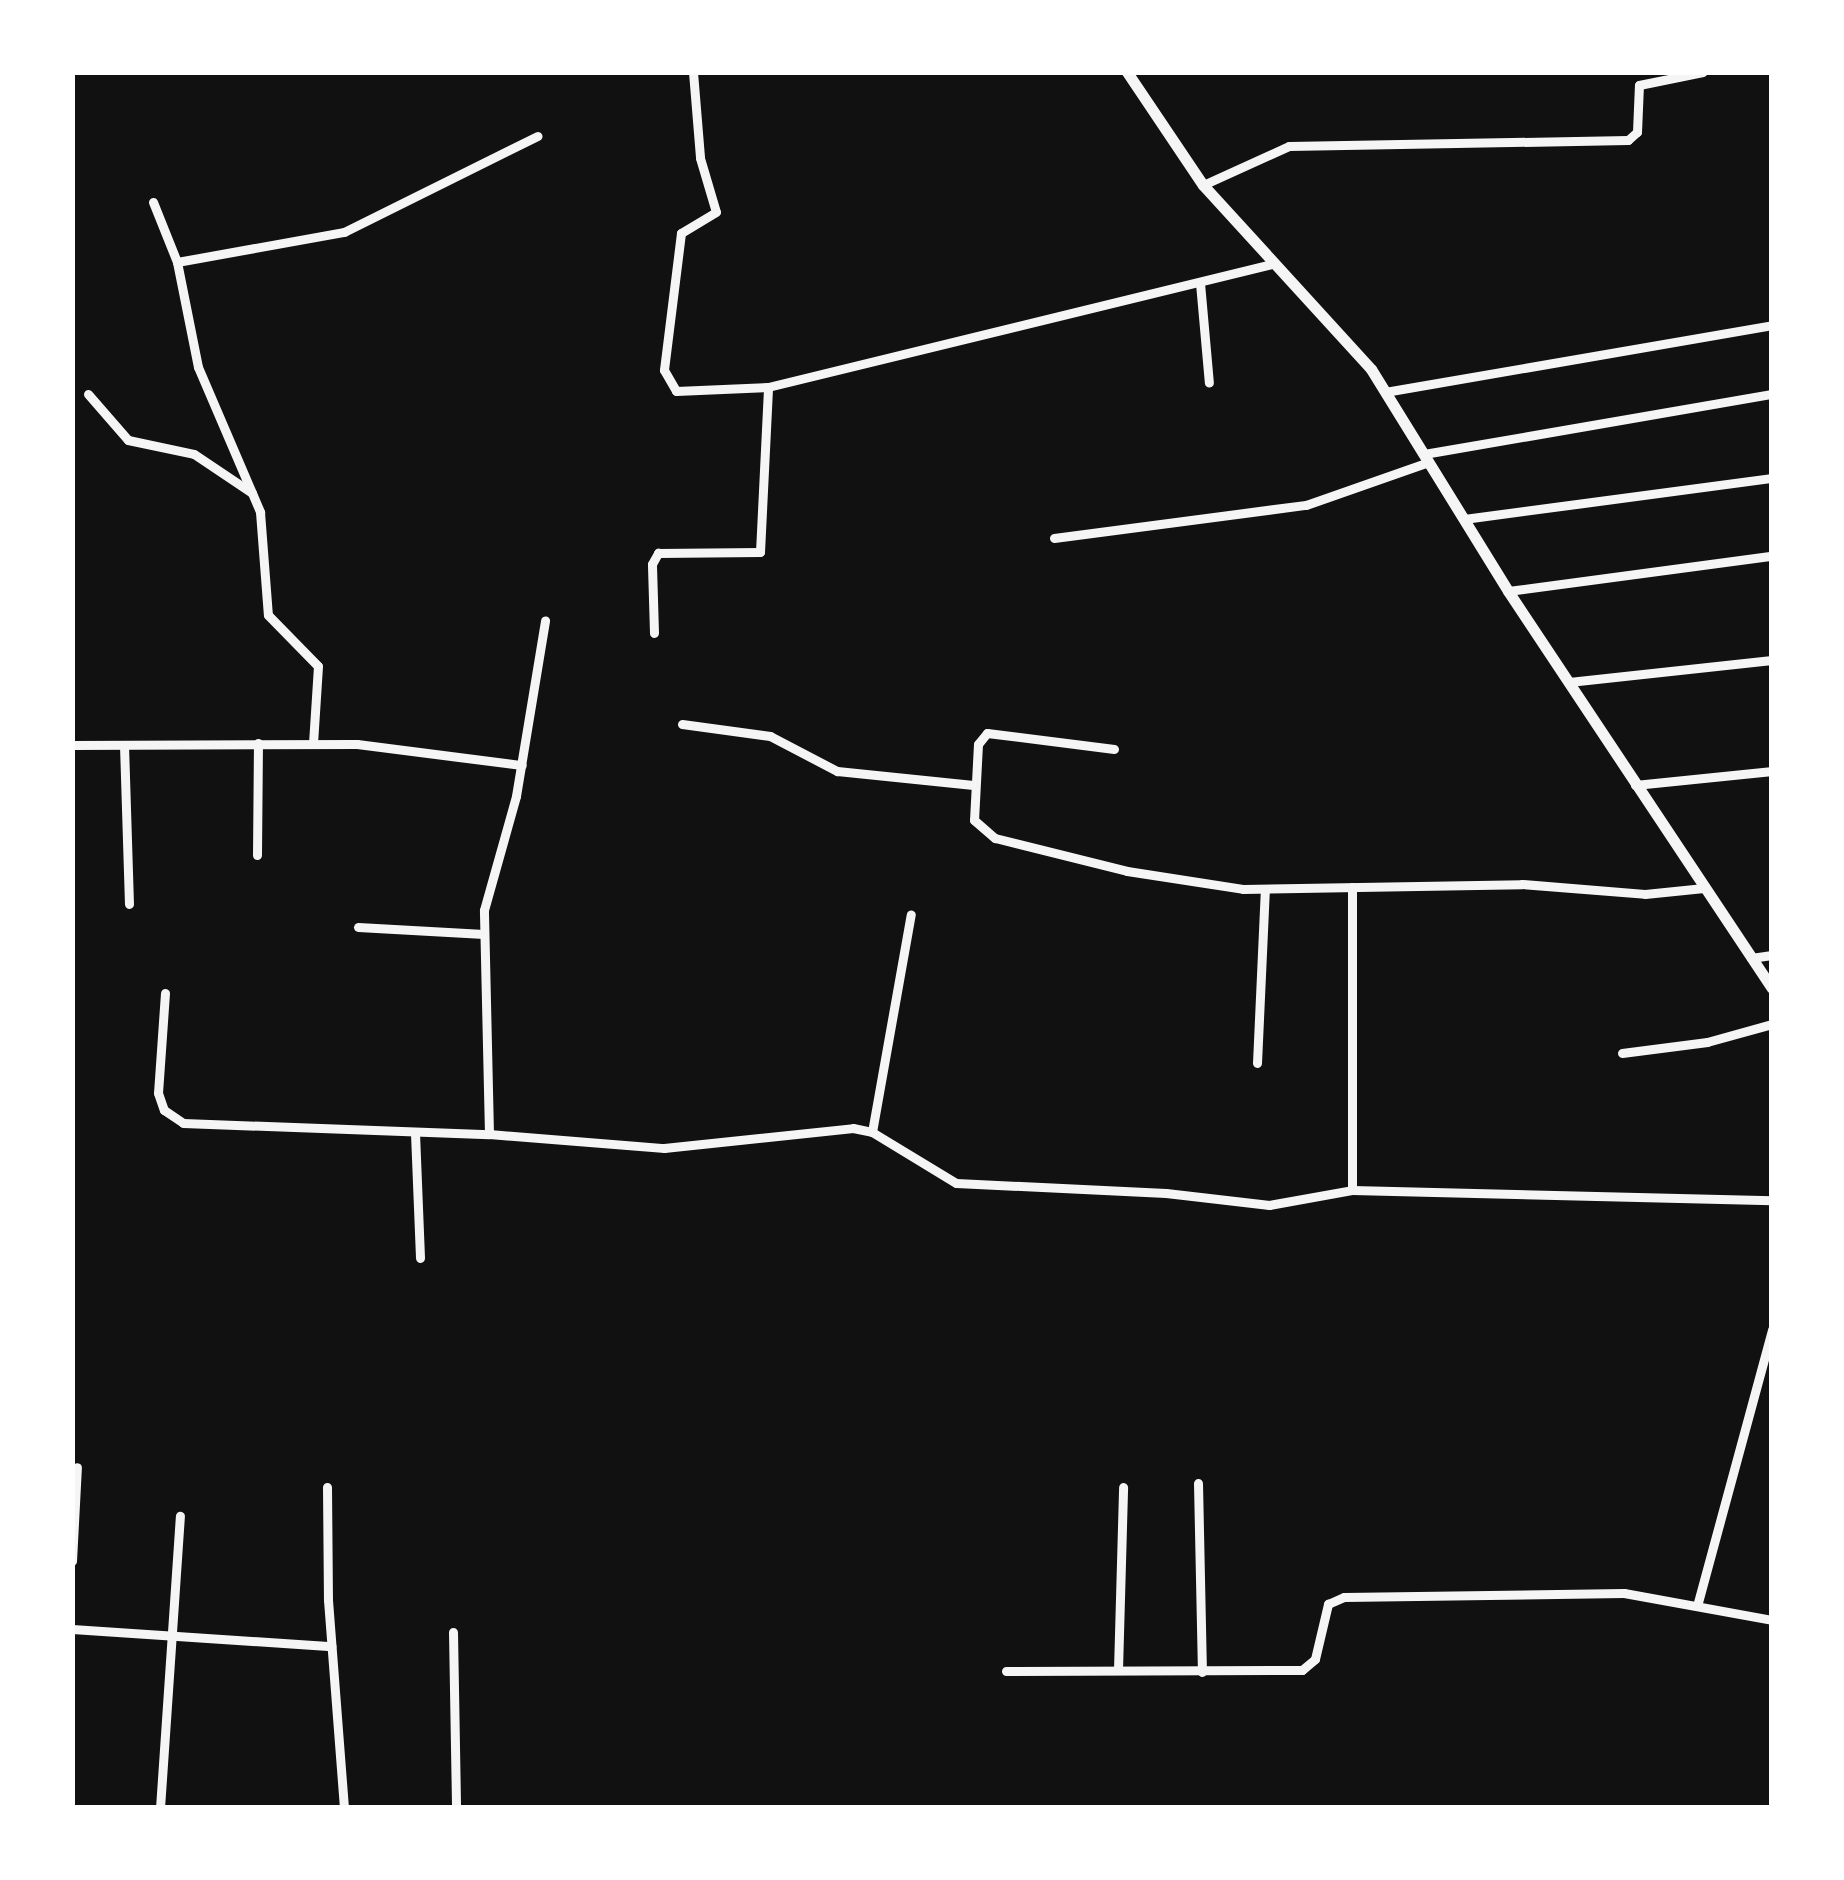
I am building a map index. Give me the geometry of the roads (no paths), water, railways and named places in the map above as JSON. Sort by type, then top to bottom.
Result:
[{"type":"street","points":[[693,72],[700,158],[716,212],[681,233],[666,382],[690,395],[768,387],[1272,264]]},
{"type":"street","points":[[1126,72],[1203,185],[1272,264],[1356,350],[1386,392],[1508,591],[1772,988]]},
{"type":"street","points":[[1203,185],[1289,146],[1628,140],[1637,132],[1639,85],[1703,72]]},
{"type":"street","points":[[177,262],[344,232],[536,136]]},
{"type":"street","points":[[153,202],[177,262],[190,346],[263,523],[268,615],[318,666],[313,743]]},
{"type":"street","points":[[1200,283],[1209,383]]},
{"type":"street","points":[[1386,392],[1772,325]]},
{"type":"street","points":[[654,633],[652,564],[658,553],[760,552],[768,387]]},
{"type":"street","points":[[88,394],[128,440],[194,454],[254,495]]},
{"type":"street","points":[[1054,538],[1306,505],[1426,458],[1772,394]]},
{"type":"street","points":[[1464,519],[1772,478]]},
{"type":"street","points":[[1508,591],[1772,556]]},
{"type":"street","points":[[489,1134],[484,910],[522,764],[545,620]]},
{"type":"street","points":[[1568,682],[1772,660]]},
{"type":"street","points":[[682,724],[770,736],[837,771],[973,785]]},
{"type":"street","points":[[1114,749],[992,732],[978,744],[974,820],[995,838],[1127,871],[1265,890],[1522,884],[1645,894],[1704,888]]},
{"type":"street","points":[[257,855],[258,743]]},
{"type":"street","points":[[72,745],[313,743],[522,764]]},
{"type":"street","points":[[124,746],[129,904]]},
{"type":"street","points":[[1636,785],[1772,770]]},
{"type":"street","points":[[1352,888],[1352,1190]]},
{"type":"street","points":[[1257,1063],[1265,890]]},
{"type":"street","points":[[872,1132],[910,914]]},
{"type":"street","points":[[358,927],[484,934]]},
{"type":"street","points":[[1750,958],[1772,954]]},
{"type":"street","points":[[164,993],[158,1093],[172,1118],[183,1124],[489,1134],[664,1148],[838,1128],[872,1132],[956,1183],[1284,1206],[1352,1190],[1772,1200]]},
{"type":"street","points":[[1622,1053],[1707,1042],[1772,1024]]},
{"type":"street","points":[[415,1133],[420,1258]]},
{"type":"street","points":[[1696,1606],[1772,1329]]},
{"type":"street","points":[[72,1561],[77,1467]]},
{"type":"street","points":[[1198,1483],[1202,1672]]},
{"type":"street","points":[[328,1487],[331,1646],[344,1808]]},
{"type":"street","points":[[1118,1670],[1124,1487]]},
{"type":"street","points":[[160,1808],[180,1516]]},
{"type":"street","points":[[1006,1671],[1202,1672],[1310,1666],[1328,1604],[1344,1598],[1606,1592],[1772,1620]]},
{"type":"street","points":[[72,1628],[331,1646]]},
{"type":"street","points":[[453,1632],[456,1808]]}]
